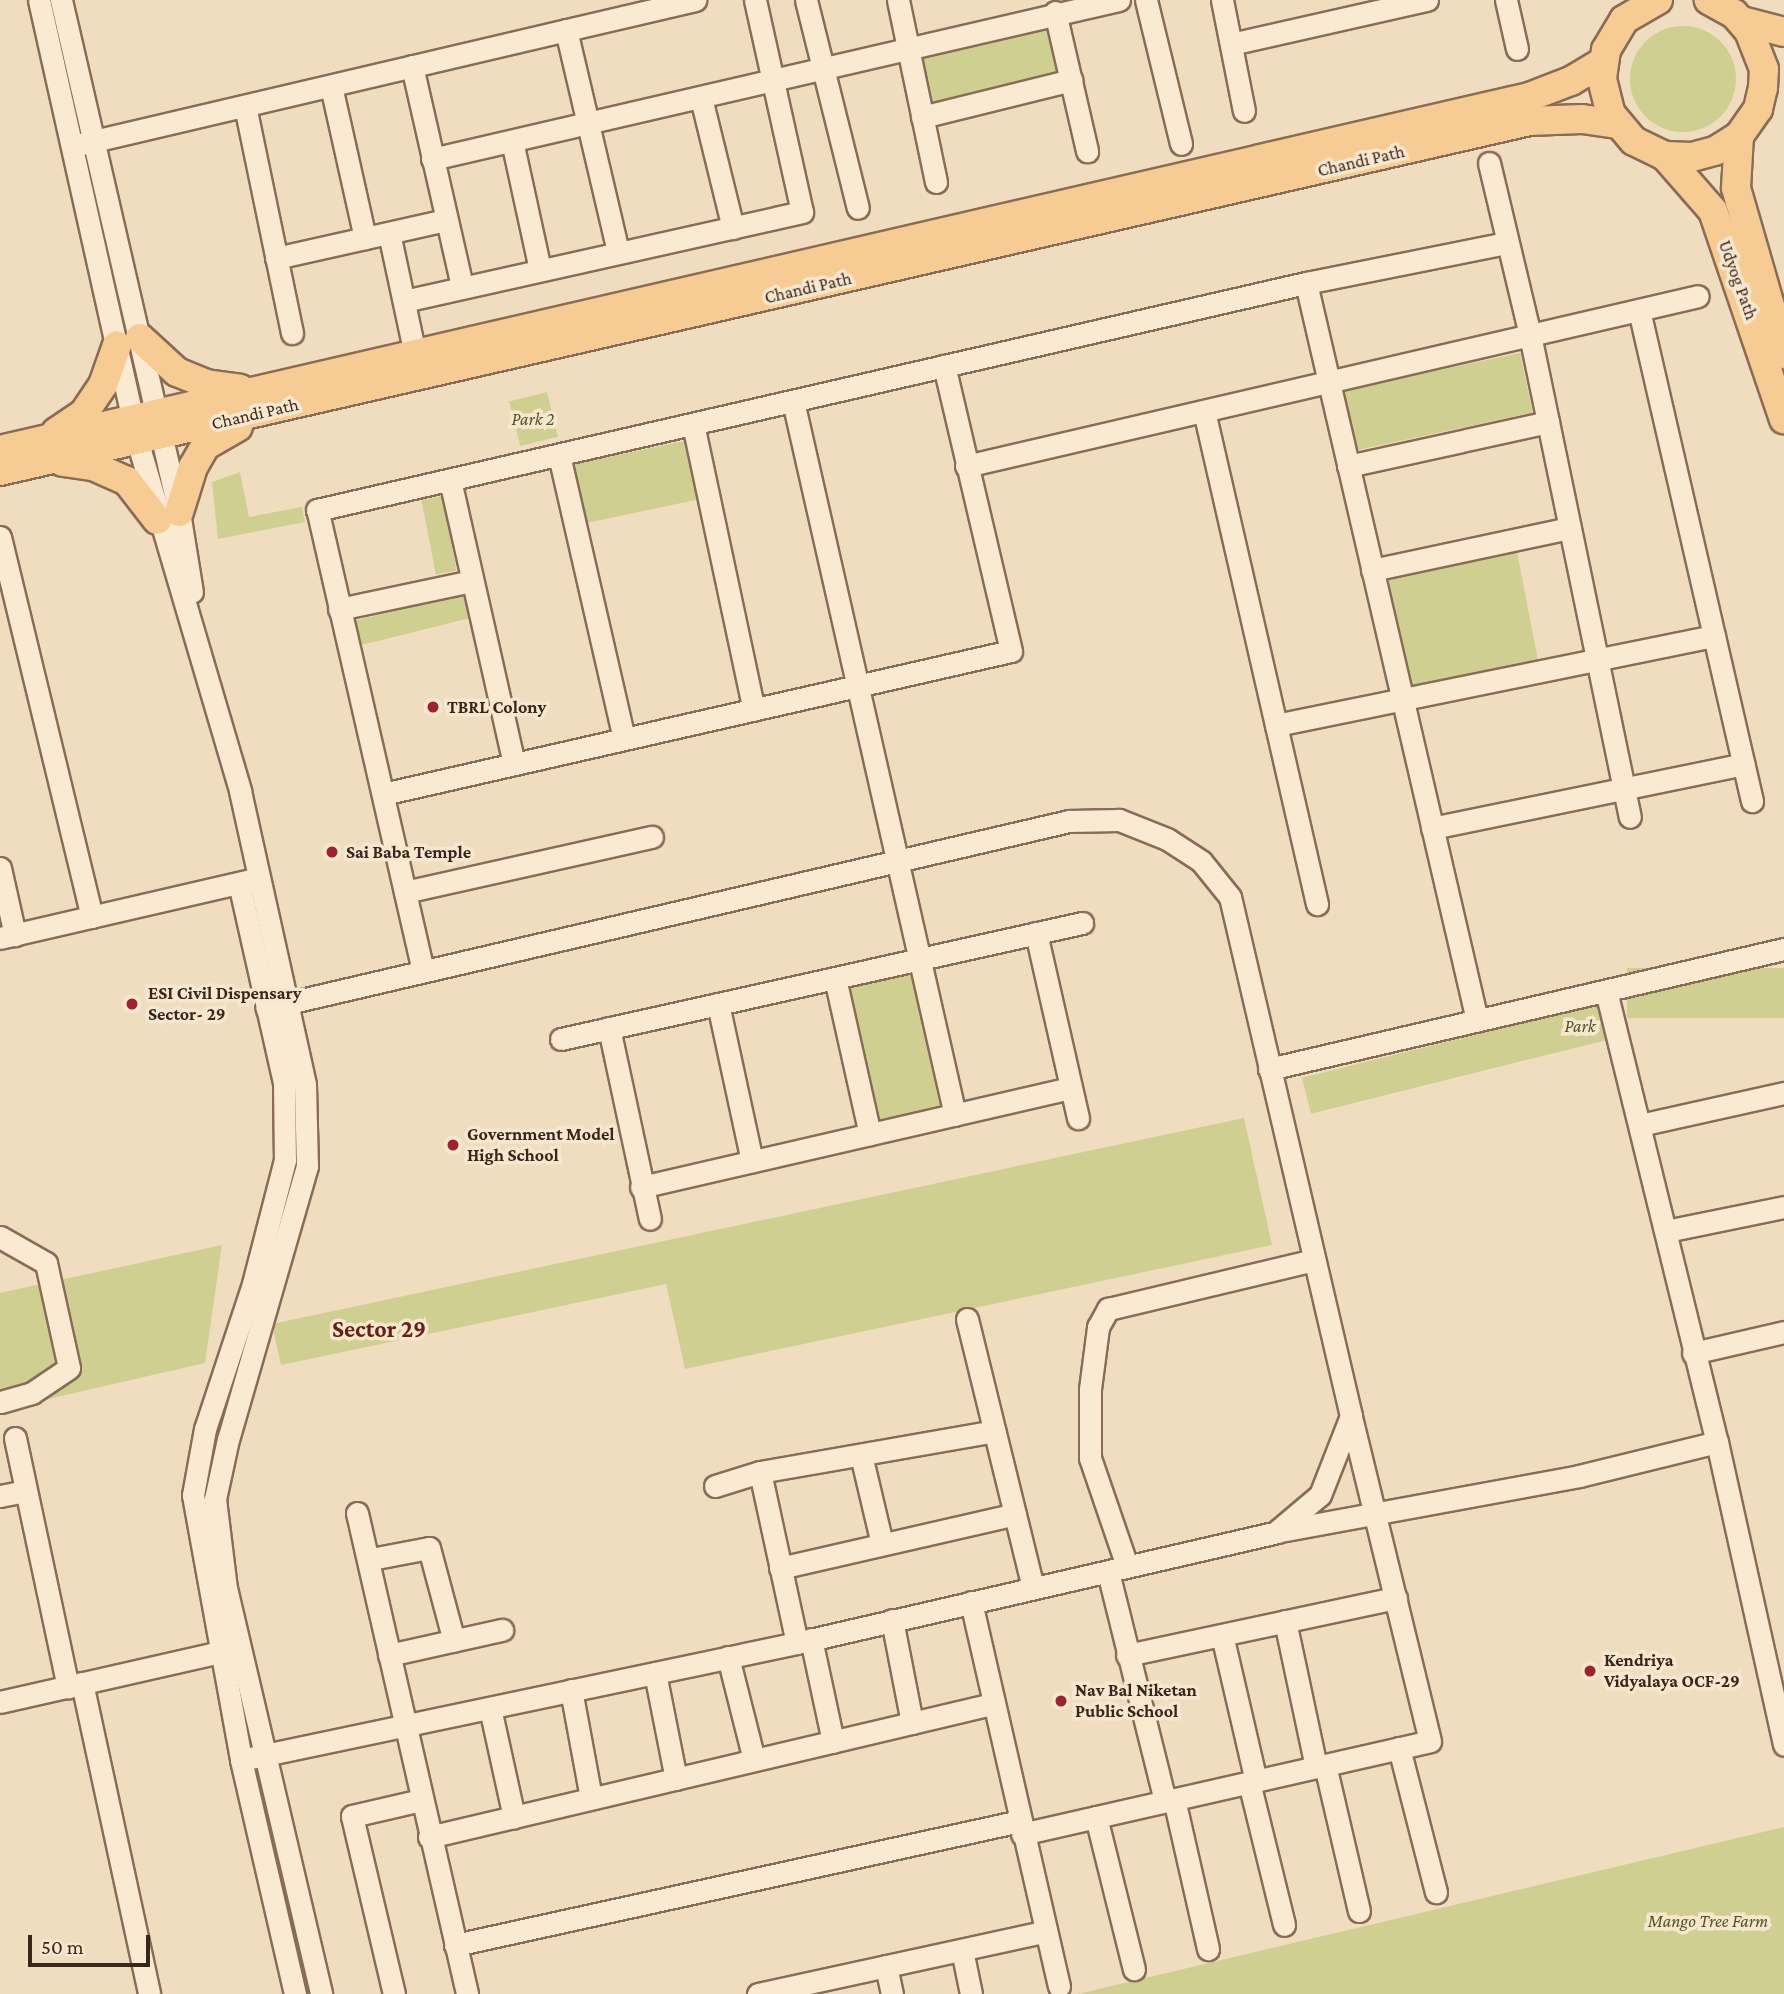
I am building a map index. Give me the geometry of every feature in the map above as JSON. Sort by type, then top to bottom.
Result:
[{"type":"main road","points":[[1658,0],[1627,10],[1603,62],[1602,79],[1617,124],[1634,141],[1665,156],[1692,157],[1715,151],[1739,136],[1760,102],[1784,84]]},
{"type":"main road","points":[[1709,0],[1742,21],[1784,32]]},
{"type":"main road","points":[[1742,21],[1756,42],[1764,69],[1760,102]]},
{"type":"main road","name":"Chandi Path","points":[[261,401],[415,354],[1529,97],[1572,81],[1603,62]]},
{"type":"main road","name":"Chandi Path","points":[[0,471],[46,450],[1529,121],[1582,119],[1617,124]]},
{"type":"main road","name":"Udyog Path","points":[[1739,136],[1736,188],[1784,354]]},
{"type":"main road","name":"Udyog Path","points":[[1665,156],[1713,211],[1784,419]]},
{"type":"main road","points":[[128,342],[177,372],[261,401],[205,446],[168,516],[127,481],[46,450],[84,413],[128,342]]},
{"type":"main road","name":"Chandi Path","points":[[0,450],[46,450]]},
{"type":"street","points":[[39,0],[72,146],[128,342]]},
{"type":"street","points":[[61,0],[95,141],[128,342],[202,656],[277,1005],[284,1082],[285,1160],[253,1284],[205,1429],[193,1495],[230,1650],[265,1755],[321,1994]]},
{"type":"street","points":[[72,146],[695,0]]},
{"type":"street","points":[[404,301],[802,212],[755,0]]},
{"type":"street","points":[[806,0],[858,208]]},
{"type":"street","points":[[898,0],[936,182]]},
{"type":"street","points":[[432,159],[701,99],[1055,12],[1119,0]]},
{"type":"street","points":[[1146,0],[1181,144]]},
{"type":"street","points":[[1222,0],[1244,111]]},
{"type":"street","points":[[1231,44],[1352,8],[1427,0]]},
{"type":"street","points":[[1506,0],[1517,49]]},
{"type":"street","points":[[1055,12],[1087,151]]},
{"type":"street","points":[[566,30],[618,252]]},
{"type":"street","points":[[412,66],[462,286]]},
{"type":"street","points":[[922,117],[1071,80]]},
{"type":"street","points":[[331,86],[365,238]]},
{"type":"street","points":[[701,99],[733,228]]},
{"type":"street","points":[[245,106],[292,333]]},
{"type":"street","points":[[512,141],[540,269]]},
{"type":"street","points":[[1489,163],[1530,335],[1630,817]]},
{"type":"street","points":[[276,258],[446,220]]},
{"type":"street","points":[[389,233],[415,354]]},
{"type":"street","points":[[423,971],[317,510],[1306,283],[1507,243]]},
{"type":"street","points":[[1306,283],[1477,1020]]},
{"type":"street","points":[[967,466],[1698,296]]},
{"type":"street","points":[[1639,310],[1752,801]]},
{"type":"street","points":[[383,794],[1011,651],[944,366]]},
{"type":"street","points":[[793,401],[955,1115]]},
{"type":"street","points":[[1204,411],[1317,904]]},
{"type":"street","points":[[1348,466],[1548,422]]},
{"type":"street","points":[[693,424],[754,710]]},
{"type":"street","points":[[559,455],[624,739]]},
{"type":"street","points":[[450,480],[514,764]]},
{"type":"street","points":[[1372,570],[1570,528]]},
{"type":"street","points":[[0,537],[4,565],[92,917]]},
{"type":"street","points":[[340,609],[472,581]]},
{"type":"street","points":[[1276,725],[1714,636]]},
{"type":"street","points":[[1432,828],[1743,764]]},
{"type":"street","points":[[277,1005],[1069,821],[1119,820],[1167,839],[1201,861],[1230,897],[1430,1741],[1096,1817],[1021,1827],[455,1945]]},
{"type":"street","points":[[405,892],[652,837]]},
{"type":"street","points":[[0,868],[7,937],[249,881]]},
{"type":"street","points":[[561,1039],[1082,923]]},
{"type":"street","points":[[1036,933],[1078,1118]]},
{"type":"street","points":[[1269,1069],[1784,949]]},
{"type":"street","points":[[835,978],[870,1134]]},
{"type":"street","points":[[1606,990],[1717,1442],[1784,1745]]},
{"type":"street","points":[[718,1004],[752,1161]]},
{"type":"street","points":[[609,1028],[650,1219]]},
{"type":"street","points":[[641,1187],[1070,1088]]},
{"type":"street","points":[[1640,1125],[1784,1093]]},
{"type":"street","points":[[1666,1231],[1784,1208]]},
{"type":"street","points":[[0,1237],[46,1263],[69,1368],[32,1393],[0,1402]]},
{"type":"street","points":[[1208,1949],[1127,1654],[1117,1569],[1090,1458],[1098,1327],[1108,1309],[1314,1260]]},
{"type":"street","points":[[967,1319],[1033,1588]]},
{"type":"street","points":[[1693,1353],[1784,1332]]},
{"type":"street","points":[[1276,1532],[1320,1495],[1351,1416]]},
{"type":"street","points":[[715,1486],[760,1472],[994,1431]]},
{"type":"street","points":[[15,1437],[149,1994]]},
{"type":"street","points":[[241,1760],[804,1641],[1276,1532],[1579,1476],[1717,1442]]},
{"type":"street","points":[[861,1455],[882,1544]]},
{"type":"street","points":[[760,1472],[780,1568],[833,1742]]},
{"type":"street","points":[[0,1496],[26,1490]]},
{"type":"street","points":[[358,1513],[371,1559],[429,1837],[467,1994]]},
{"type":"street","points":[[780,1568],[1015,1514]]},
{"type":"street","points":[[371,1559],[429,1548],[454,1641]]},
{"type":"street","points":[[1127,1654],[1396,1598]]},
{"type":"street","points":[[971,1602],[992,1704],[1059,1986]]},
{"type":"street","points":[[892,1620],[912,1723]]},
{"type":"street","points":[[1285,1621],[1359,1911]]},
{"type":"street","points":[[389,1655],[502,1630]]},
{"type":"street","points":[[1222,1635],[1284,1925]]},
{"type":"street","points":[[0,1702],[230,1650]]},
{"type":"street","points":[[230,1650],[241,1760],[295,1994]]},
{"type":"street","points":[[728,1657],[754,1760]]},
{"type":"street","points":[[655,1672],[676,1779]]},
{"type":"street","points":[[571,1690],[592,1798]]},
{"type":"street","points":[[429,1837],[992,1704]]},
{"type":"street","points":[[490,1708],[514,1817]]},
{"type":"street","points":[[1399,1748],[1436,1892]]},
{"type":"street","points":[[394,1994],[352,1816],[421,1800]]},
{"type":"street","points":[[1096,1817],[1134,1969]]},
{"type":"street","points":[[758,1994],[808,1989],[886,1966],[1046,1931]]},
{"type":"street","points":[[962,1950],[971,1994]]},
{"type":"street","points":[[886,1966],[892,1994]]},
{"type":"green space","points":[[1048,23],[1059,73],[927,103],[915,54]]},
{"type":"green space","points":[[1683,26],[1703,30],[1721,41],[1732,59],[1736,79],[1732,99],[1721,117],[1703,128],[1683,132],[1663,128],[1645,117],[1634,99],[1630,79],[1634,59],[1645,41],[1663,30]]},
{"type":"green space","points":[[1520,353],[1533,413],[1353,451],[1340,391]]},
{"type":"green space","name":"Park 2","points":[[547,392],[558,437],[520,446],[509,401]]},
{"type":"green space","points":[[684,441],[696,500],[583,524],[571,465]]},
{"type":"green space","points":[[240,472],[249,517],[302,507],[305,522],[218,539],[212,482]]},
{"type":"green space","points":[[442,496],[457,571],[436,575],[421,500]]},
{"type":"green space","points":[[1517,552],[1538,662],[1408,687],[1386,577]]},
{"type":"green space","points":[[463,594],[469,618],[359,646],[353,621]]},
{"type":"green space","points":[[910,967],[940,1108],[875,1122],[845,981]]},
{"type":"green space","name":"Park","points":[[1627,968],[1784,968],[1784,1018],[1627,1018]]},
{"type":"green space","name":"Park","points":[[1598,1004],[1607,1040],[1311,1114],[1302,1078]]},
{"type":"green space","points":[[1244,1118],[1272,1245],[685,1369],[666,1284],[281,1365],[272,1324]]},
{"type":"green space","points":[[222,1245],[205,1363],[0,1410],[0,1293]]},
{"type":"green space","name":"Mango Tree Farm","points":[[1784,1827],[1784,1994],[1078,1994]]},
{"type":"place","name":"TBRL Colony","points":[[433,707]]},
{"type":"place","name":"Sai Baba Temple","points":[[332,852]]},
{"type":"place","name":"ESI Civil Dispensary Sector- 29","points":[[132,1004]]},
{"type":"place","name":"Government Model High School","points":[[453,1145]]},
{"type":"place","name":"Kendriya Vidyalaya OCF-29","points":[[1590,1671]]},
{"type":"place","name":"Nav Bal Niketan Public School","points":[[1061,1701]]},
{"type":"district","name":"Sector 29","points":[[379,1329]]}]
